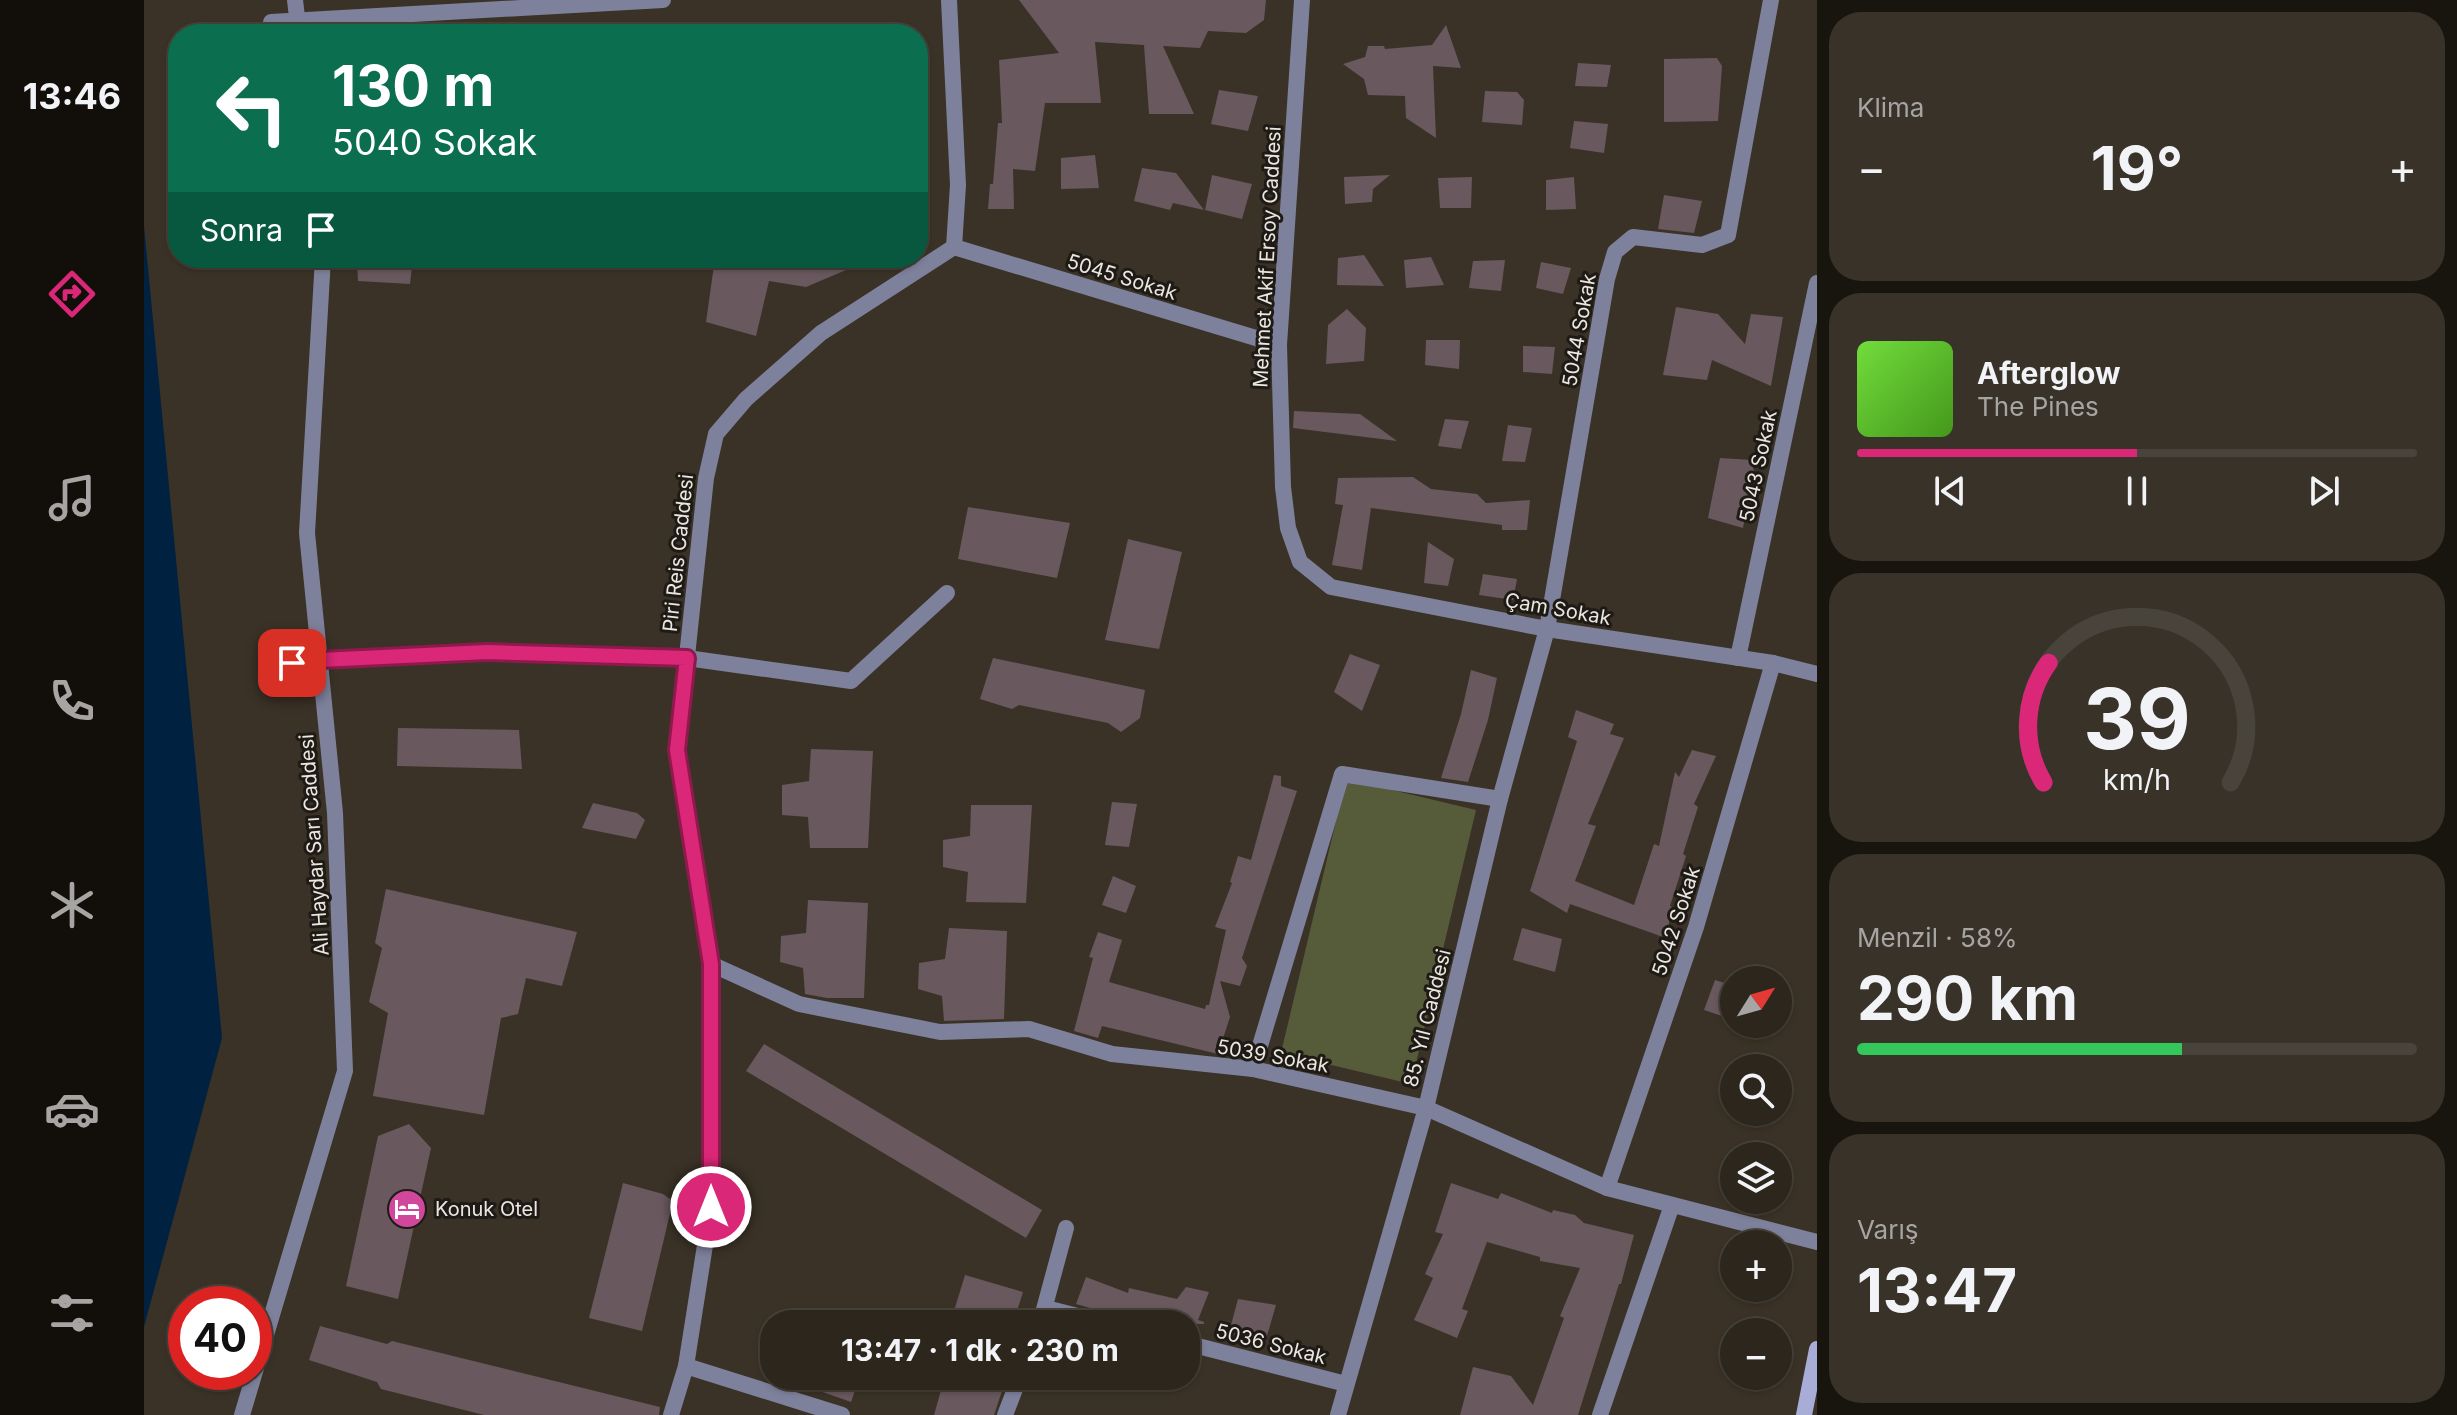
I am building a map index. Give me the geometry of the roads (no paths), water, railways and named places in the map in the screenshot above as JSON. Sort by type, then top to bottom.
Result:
[{"type":"main road","points":[[1804,1415],[1817,1349]]},
{"type":"street","points":[[295,0],[298,24]]},
{"type":"street","points":[[326,24],[663,0]]},
{"type":"street","points":[[949,0],[958,185],[954,247]]},
{"type":"street","name":"Mehmet Akif Ersoy Caddesi","points":[[1300,562],[1288,528],[1283,487],[1279,345],[1302,0]]},
{"type":"street","name":"5044 Sokak","points":[[1547,629],[1607,279],[1615,252],[1633,237],[1702,245],[1728,235],[1771,0]]},
{"type":"street","points":[[271,22],[284,24]]},
{"type":"street","name":"5045 Sokak","points":[[954,247],[1279,345]]},
{"type":"street","name":"Piri Reis Caddesi","points":[[928,264],[954,247]]},
{"type":"street","name":"Ali Haydar Sarı Caddesi","points":[[242,1415],[345,1071],[335,813],[307,533],[322,268]]},
{"type":"street","name":"Piri Reis Caddesi","points":[[671,1415],[686,1366],[711,1207],[711,964],[677,750],[706,478],[716,434],[746,399],[821,333],[922,268]]},
{"type":"street","name":"5043 Sokak","points":[[1738,658],[1817,283]]},
{"type":"street","name":"Çam Sokak","points":[[1300,562],[1331,587],[1547,629],[1773,663],[1817,674]]},
{"type":"street","points":[[292,663],[487,652],[687,658],[851,681],[947,593]]},
{"type":"street","name":"85. Yıl Caddesi","points":[[1338,1415],[1426,1108],[1500,799],[1547,629]]},
{"type":"street","name":"5042 Sokak","points":[[1607,1188],[1696,927],[1773,663]]},
{"type":"street","points":[[1253,1069],[1342,774],[1500,799]]},
{"type":"street","name":"5039 Sokak","points":[[711,964],[799,1004],[940,1032],[1029,1029],[1112,1054],[1253,1069],[1426,1108],[1607,1188],[1817,1242]]},
{"type":"street","points":[[1600,1415],[1672,1205]]},
{"type":"street","points":[[1045,1310],[1066,1228]]},
{"type":"street","name":"5036 Sokak","points":[[1200,1347],[1346,1384]]},
{"type":"street","points":[[686,1366],[842,1415]]},
{"type":"street","points":[[1005,1415],[1015,1390]]},
{"type":"water","points":[[144,226],[222,1038],[144,1327]]},
{"type":"place","name":"Konuk Otel","points":[[407,1209]]}]
